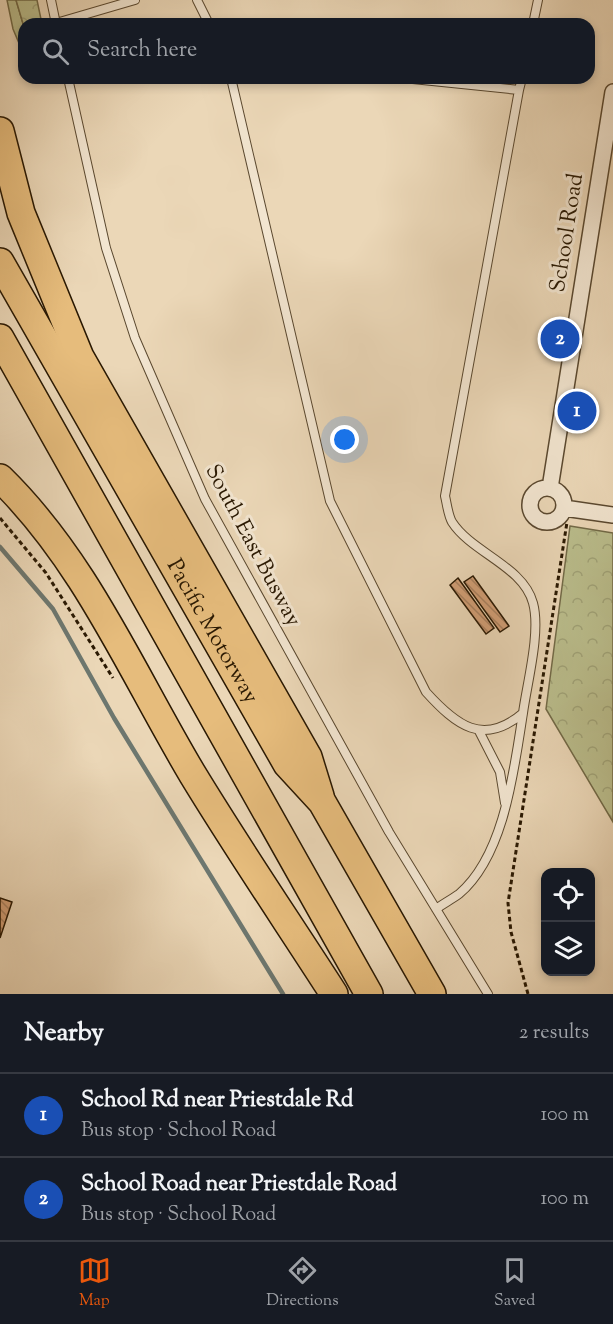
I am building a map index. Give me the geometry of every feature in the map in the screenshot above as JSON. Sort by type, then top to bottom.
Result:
[{"type":"highway","points":[[0,131],[21,213],[80,357],[308,757],[322,802]]},
{"type":"highway","name":"Pacific Motorway","points":[[0,262],[287,764],[322,802],[432,994]]},
{"type":"highway","name":"Pacific Motorway","points":[[0,338],[369,994]]},
{"type":"highway","points":[[0,478],[40,521],[70,560],[110,625],[193,774],[334,994]]},
{"type":"street","name":"School Road","points":[[549,488],[613,92]]},
{"type":"street","points":[[549,488],[561,496],[567,508],[558,518],[541,522],[532,514],[532,497],[540,489],[549,488]]},
{"type":"street","points":[[567,508],[613,515]]},
{"type":"lane","points":[[51,0],[55,18]]},
{"type":"lane","points":[[73,18],[135,0]]},
{"type":"lane","points":[[534,18],[538,0]]},
{"type":"lane","points":[[195,1],[205,18]]},
{"type":"lane","name":"South East Busway","points":[[69,84],[106,248],[135,338],[205,499],[388,832],[488,994]]},
{"type":"lane","points":[[232,84],[330,501],[426,692],[448,716],[479,731],[506,728],[523,713]]},
{"type":"lane","points":[[461,84],[519,90]]},
{"type":"lane","points":[[436,909],[459,893],[476,875],[490,850],[512,786],[535,627],[533,602],[516,577],[472,545],[451,521],[445,496],[520,84]]},
{"type":"lane","points":[[479,731],[500,772],[505,805]]},
{"type":"path","points":[[528,994],[511,932],[508,903],[567,508]]},
{"type":"green space","points":[[7,0],[16,0],[21,18],[18,18],[18,41]]},
{"type":"green space","points":[[16,0],[37,0],[41,18],[21,18]]},
{"type":"green space","points":[[570,526],[613,533],[613,822],[546,709]]},
{"type":"building","points":[[473,576],[509,626],[500,632],[464,582]]},
{"type":"building","points":[[458,578],[494,628],[486,634],[450,585]]},
{"type":"building","points":[[0,898],[12,902],[0,938]]},
{"type":"waterway","points":[[0,547],[53,609],[114,718],[283,994]]},
{"type":"place","name":"School Road near Priestdale Road","points":[[560,339]]},
{"type":"place","name":"School Rd near Priestdale Rd","points":[[577,411]]}]
